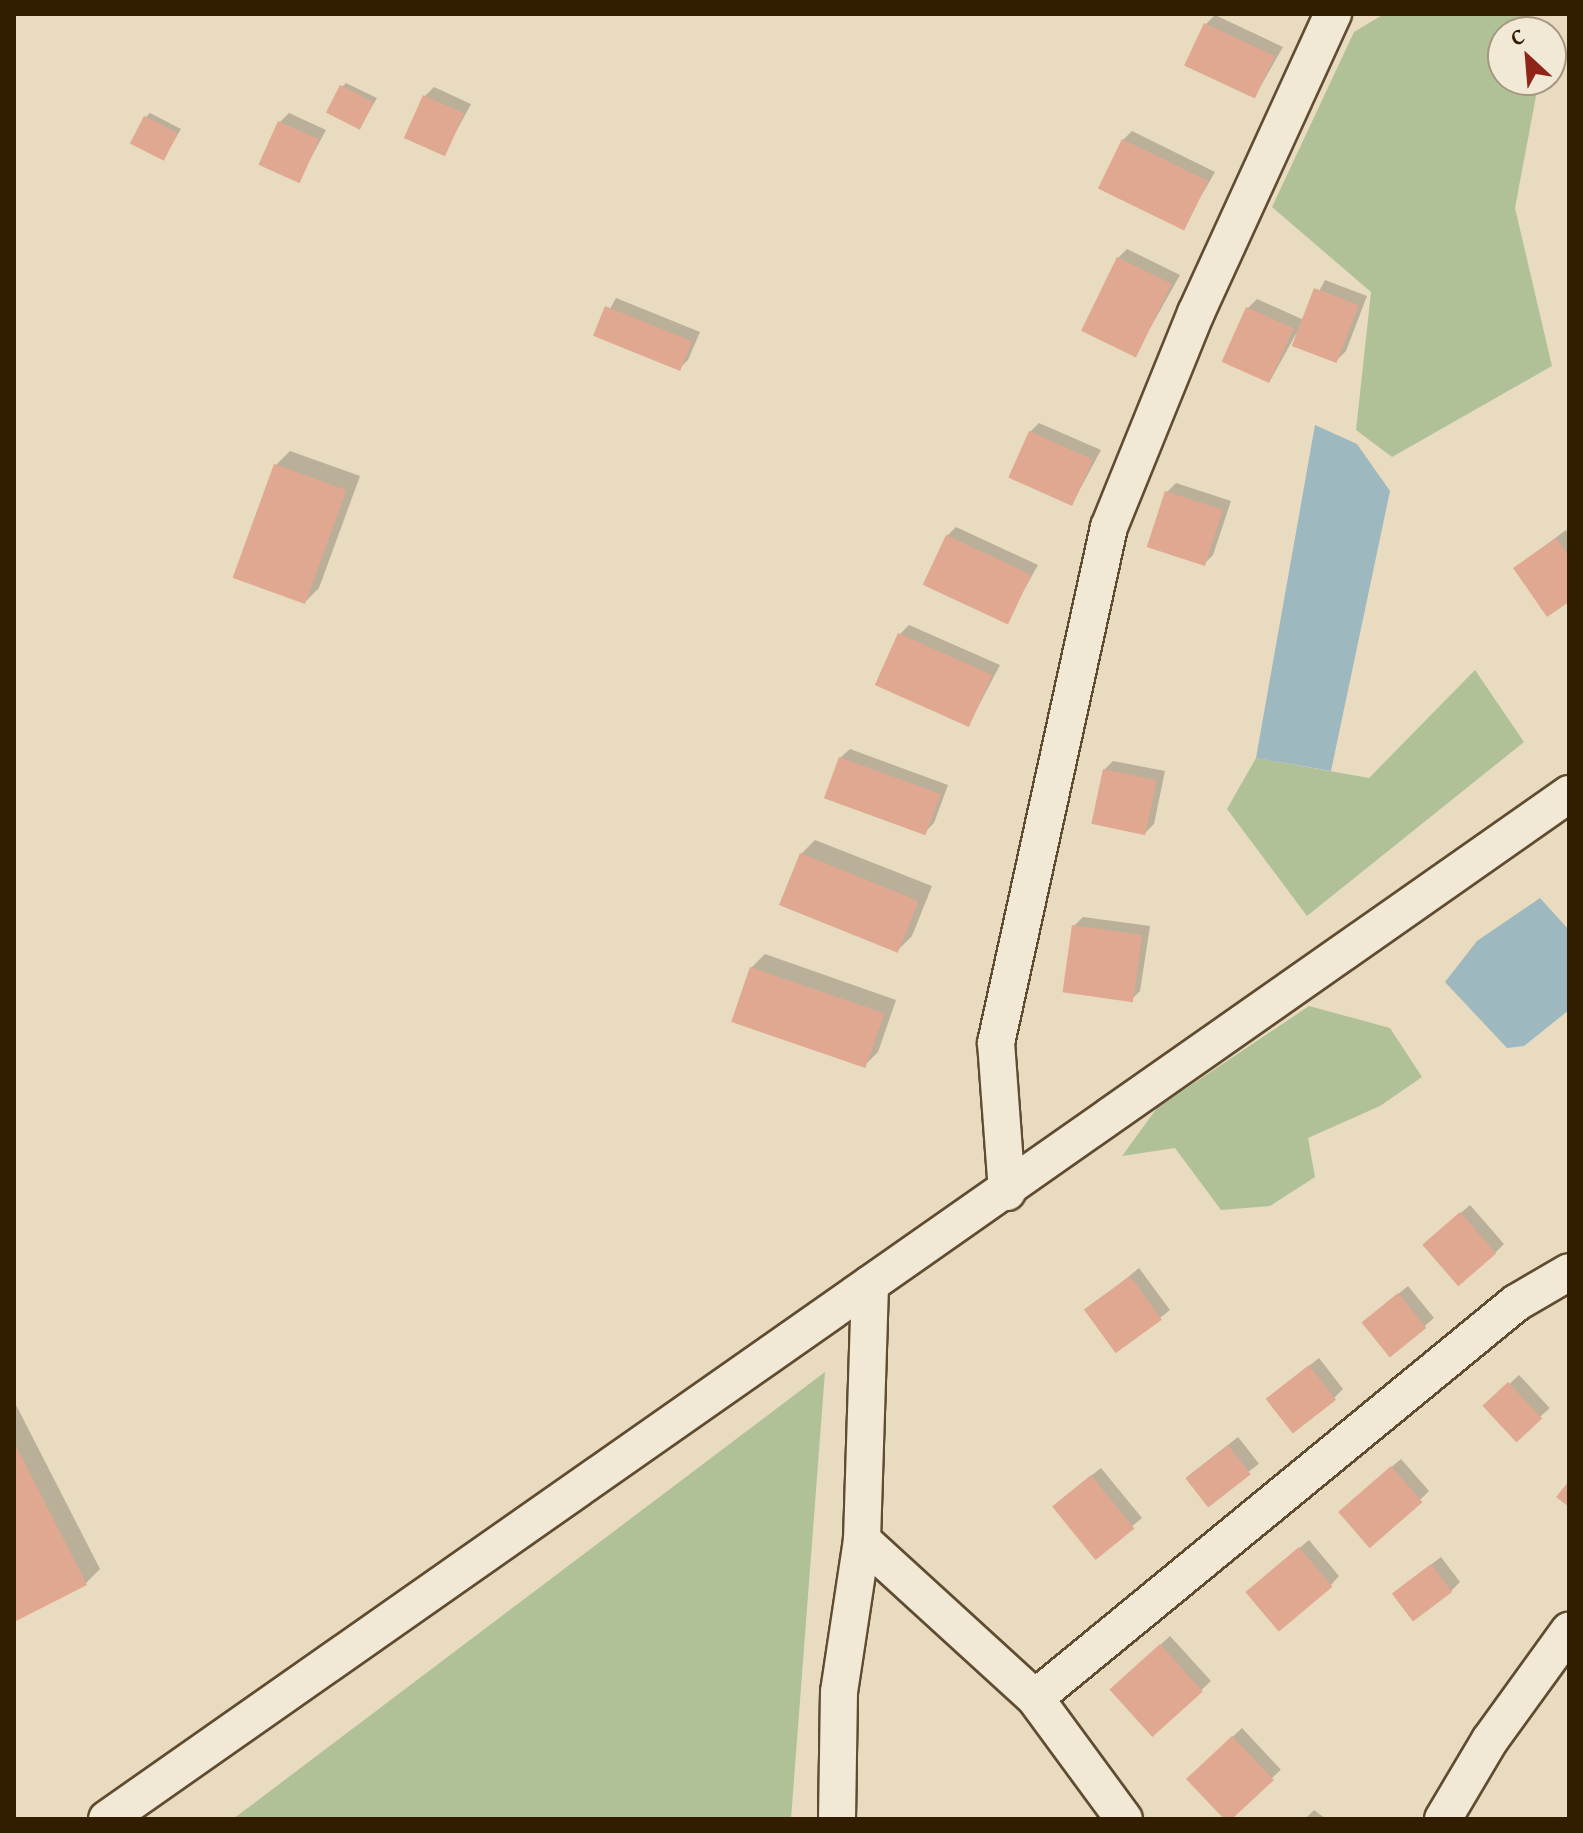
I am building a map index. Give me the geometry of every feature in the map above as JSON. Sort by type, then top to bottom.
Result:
[{"type":"street","points":[[1007,1192],[996,1043],[1109,527],[1196,313],[1333,14]]},
{"type":"street","points":[[107,1819],[870,1284],[1007,1192],[1569,794]]},
{"type":"street","points":[[1035,1698],[1516,1303],[1569,1272]]},
{"type":"street","points":[[837,1819],[839,1692],[862,1540],[870,1284]]},
{"type":"street","points":[[862,1540],[1035,1698],[1124,1819]]},
{"type":"street","points":[[1443,1819],[1490,1740],[1569,1631]]},
{"type":"green space","points":[[1384,14],[1529,16],[1487,16],[1487,96],[1536,96],[1515,208],[1552,366],[1392,457],[1356,430],[1371,292],[1272,207],[1354,32]]},
{"type":"green space","points":[[1475,670],[1524,742],[1307,916],[1227,809],[1256,758],[1369,778]]},
{"type":"green space","points":[[1309,1006],[1390,1028],[1422,1077],[1380,1106],[1308,1138],[1315,1177],[1270,1206],[1221,1210],[1175,1148],[1122,1156],[1157,1108]]},
{"type":"green space","points":[[825,1372],[791,1819],[233,1819]]},
{"type":"water","points":[[1315,425],[1357,444],[1390,491],[1331,771],[1256,758]]},
{"type":"water","points":[[1540,898],[1569,930],[1569,1010],[1524,1046],[1507,1048],[1445,982],[1477,941]]},
{"type":"building","points":[[1204,23],[1275,56],[1255,99],[1184,66]]},
{"type":"building","points":[[340,85],[374,102],[360,130],[326,113]]},
{"type":"building","points":[[423,95],[464,113],[445,156],[404,138]]},
{"type":"building","points":[[144,116],[178,133],[164,161],[130,144]]},
{"type":"building","points":[[278,121],[319,139],[300,183],[258,165]]},
{"type":"building","points":[[1122,139],[1208,181],[1184,231],[1098,188]]},
{"type":"building","points":[[1117,257],[1172,284],[1136,357],[1081,331]]},
{"type":"building","points":[[1314,288],[1359,305],[1337,363],[1292,346]]},
{"type":"building","points":[[605,306],[692,341],[680,371],[593,336]]},
{"type":"building","points":[[1246,307],[1294,328],[1269,383],[1222,362]]},
{"type":"building","points":[[1029,431],[1093,459],[1072,506],[1008,478]]},
{"type":"building","points":[[274,464],[346,490],[305,604],[233,578]]},
{"type":"building","points":[[1165,491],[1223,510],[1205,566],[1147,547]]},
{"type":"building","points":[[946,535],[1031,575],[1008,625],[923,585]]},
{"type":"building","points":[[1556,538],[1569,556],[1569,602],[1547,617],[1513,568]]},
{"type":"building","points":[[898,633],[992,675],[969,727],[875,685]]},
{"type":"building","points":[[839,757],[940,794],[925,835],[824,798]]},
{"type":"building","points":[[1103,769],[1157,780],[1145,835],[1091,824]]},
{"type":"building","points":[[800,853],[919,901],[898,953],[779,905]]},
{"type":"building","points":[[1072,925],[1142,935],[1133,1002],[1063,992]]},
{"type":"building","points":[[750,967],[884,1013],[865,1068],[731,1022]]},
{"type":"building","points":[[1460,1212],[1496,1254],[1458,1286],[1422,1245]]},
{"type":"building","points":[[1130,1276],[1162,1320],[1116,1353],[1084,1310]]},
{"type":"building","points":[[1398,1293],[1426,1328],[1390,1358],[1361,1323]]},
{"type":"building","points":[[1309,1365],[1336,1400],[1293,1434],[1266,1399]]},
{"type":"building","points":[[1508,1382],[1542,1419],[1517,1442],[1482,1406]]},
{"type":"building","points":[[14,1442],[87,1585],[14,1622]]},
{"type":"building","points":[[1228,1445],[1251,1474],[1208,1507],[1185,1478]]},
{"type":"building","points":[[1391,1466],[1422,1502],[1370,1548],[1338,1512]]},
{"type":"building","points":[[1091,1475],[1134,1529],[1096,1560],[1052,1506]]},
{"type":"building","points":[[1569,1481],[1569,1507],[1556,1497]]},
{"type":"building","points":[[1299,1547],[1332,1587],[1279,1632],[1245,1592]]},
{"type":"building","points":[[1431,1564],[1452,1592],[1413,1621],[1392,1593]]},
{"type":"building","points":[[1160,1644],[1203,1692],[1152,1737],[1109,1690]]},
{"type":"building","points":[[1232,1736],[1274,1780],[1232,1819],[1224,1819],[1186,1779]]}]
